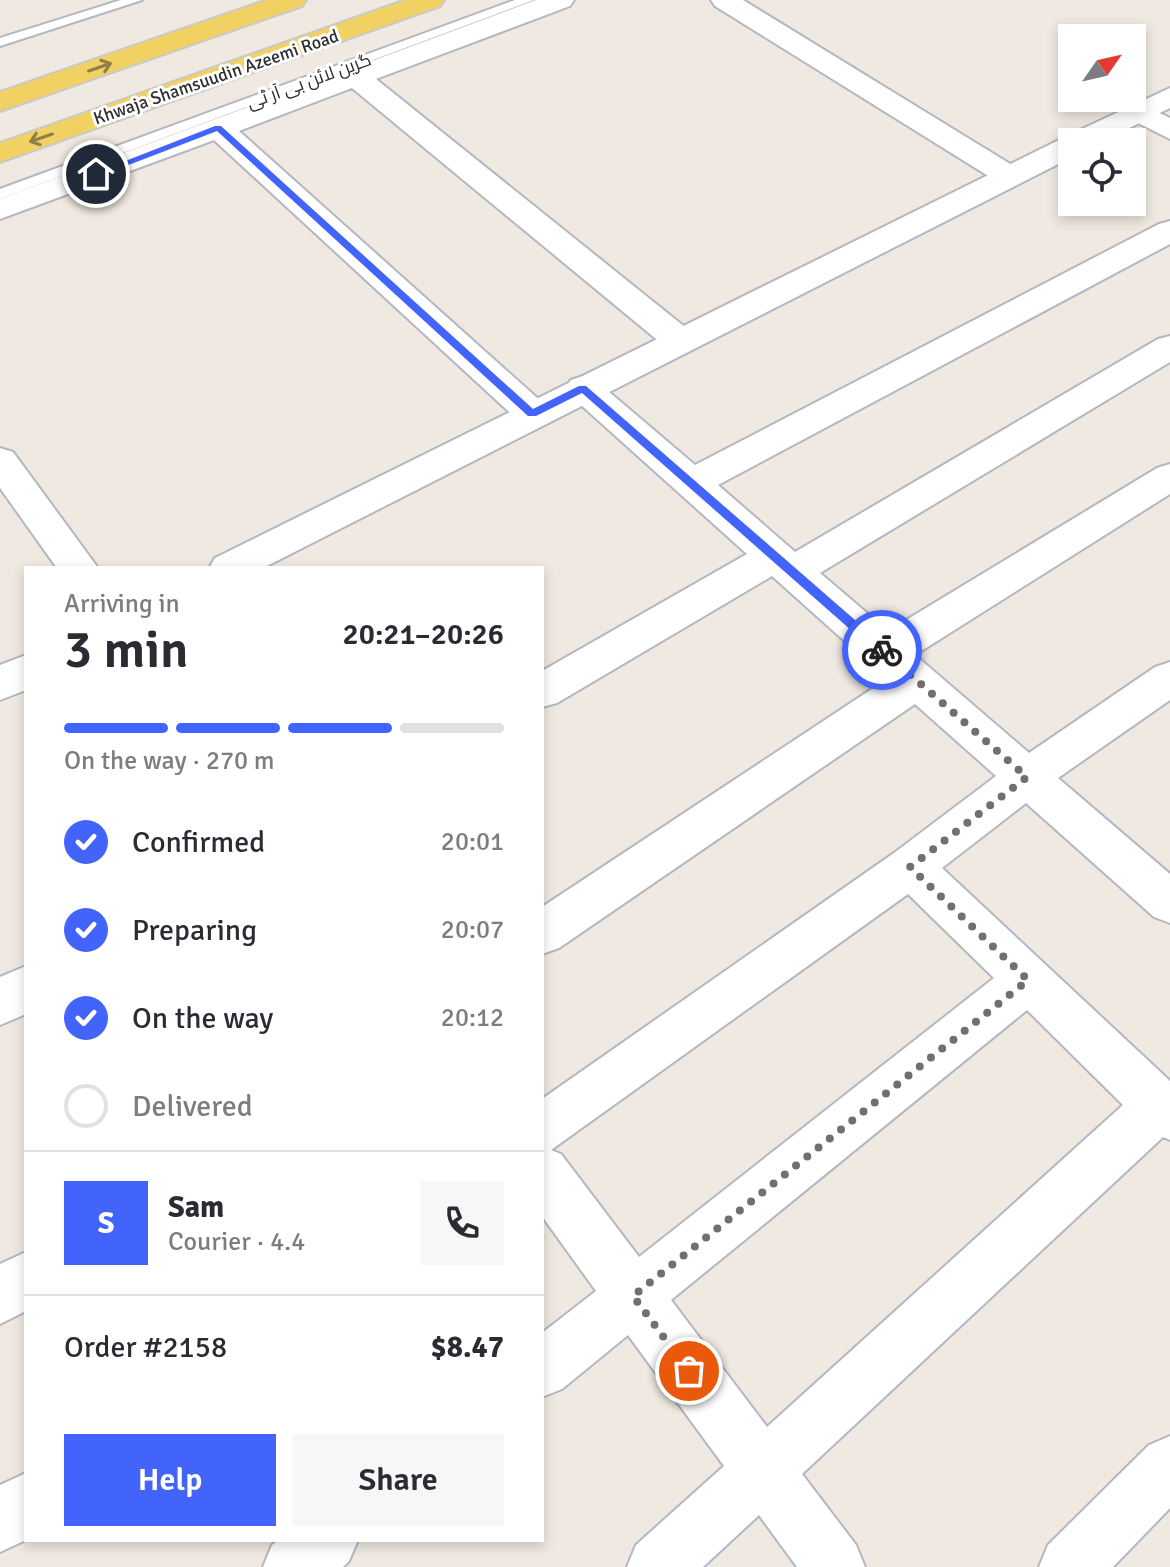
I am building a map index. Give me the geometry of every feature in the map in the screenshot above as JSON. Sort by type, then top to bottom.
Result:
[{"type":"main road","points":[[0,102],[293,0]]},
{"type":"main road","name":"Khwaja Shamsuudin Azeemi Road","points":[[0,153],[431,0]]},
{"type":"street","points":[[0,210],[561,0]]},
{"type":"street","points":[[724,0],[1009,176]]},
{"type":"street","points":[[355,76],[679,340]]},
{"type":"street","points":[[1146,108],[1170,97]]},
{"type":"street","points":[[1106,128],[1138,112],[1170,130]]},
{"type":"street","points":[[218,128],[532,413]]},
{"type":"street","points":[[233,566],[532,413],[1058,152]]},
{"type":"street","points":[[691,483],[1170,231]]},
{"type":"street","points":[[544,690],[784,564],[1170,347]]},
{"type":"street","points":[[583,388],[1027,777],[1165,890]]},
{"type":"street","points":[[0,461],[77,566]]},
{"type":"street","points":[[544,932],[901,667],[1170,477]]},
{"type":"street","points":[[0,684],[24,672]]},
{"type":"street","points":[[544,1128],[910,867],[1027,777],[1170,678]]},
{"type":"street","points":[[658,1567],[1165,1110],[910,867]]},
{"type":"street","points":[[544,1367],[1028,980]]},
{"type":"street","points":[[0,1003],[24,989]]},
{"type":"street","points":[[544,1175],[834,1567]]},
{"type":"street","points":[[0,1296],[24,1280]]},
{"type":"street","points":[[1089,1560],[1170,1466]]},
{"type":"street","points":[[0,1522],[24,1504]]},
{"type":"street","points":[[294,1567],[325,1542]]},
{"type":"lane","points":[[0,42],[135,0]]},
{"type":"lane","name":"گرین لائن بی آر ٹی","points":[[0,194],[527,0]]},
{"type":"way so far","points":[[689,1371],[633,1296],[1028,980],[910,867],[1027,777],[882,650]]},
{"type":"route","points":[[96,174],[218,128],[532,413],[583,388],[882,650]]}]
